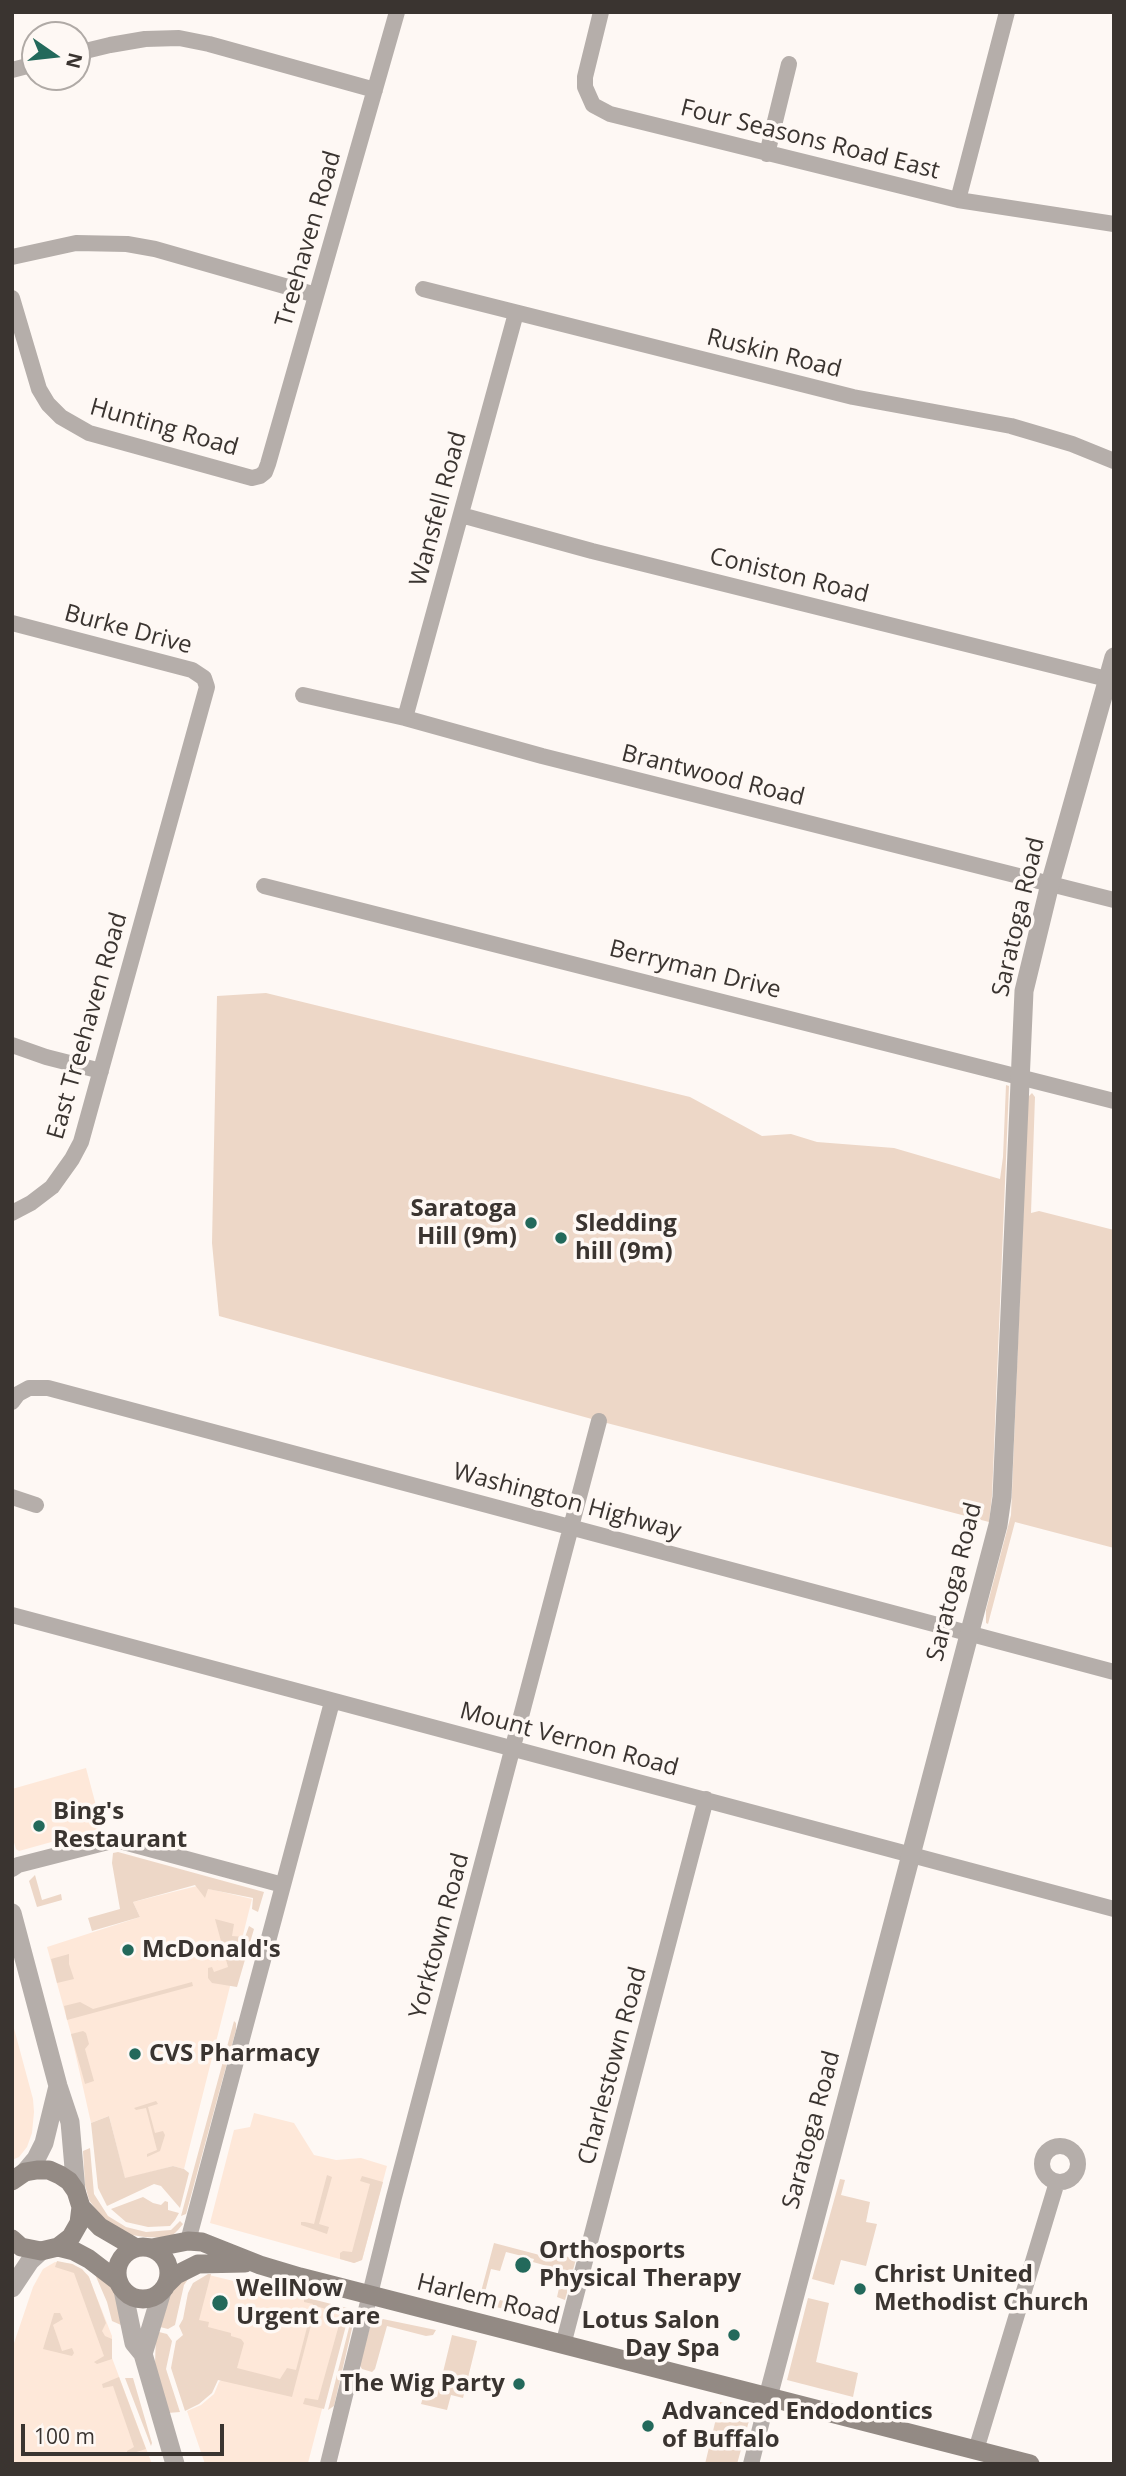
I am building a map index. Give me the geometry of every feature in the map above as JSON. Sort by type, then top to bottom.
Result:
[{"type":"main road","points":[[12,2239],[22,2247],[74,2251],[89,2259],[138,2298],[155,2296],[164,2288],[169,2267],[160,2252],[144,2248],[100,2227],[78,2199],[69,2182],[49,2170],[16,2178]]},
{"type":"main road","points":[[49,2249],[71,2237],[79,2223],[78,2199]]},
{"type":"main road","name":"Harlem Road","points":[[144,2248],[188,2241],[210,2245],[260,2265],[369,2295],[1030,2464]]},
{"type":"main road","points":[[121,2286],[118,2266],[122,2258],[144,2248]]},
{"type":"main road","name":"Harlem Road","points":[[164,2288],[176,2275],[198,2264],[260,2265]]},
{"type":"street","name":"Treehaven Road","points":[[260,476],[268,464],[397,12]]},
{"type":"street","name":"Four Seasons Road East","points":[[601,12],[585,87],[593,104],[610,114],[958,200],[1114,224]]},
{"type":"street","points":[[958,200],[1007,12]]},
{"type":"street","points":[[91,49],[145,39],[179,38],[375,90]]},
{"type":"street","points":[[767,154],[789,64]]},
{"type":"street","points":[[12,257],[76,243],[127,244],[155,249],[316,295]]},
{"type":"street","name":"Ruskin Road","points":[[424,289],[853,397],[1011,426],[1072,444],[1114,461]]},
{"type":"street","name":"Hunting Road","points":[[12,298],[39,388],[48,404],[61,417],[89,433],[252,478],[260,476]]},
{"type":"street","name":"Wansfell Road","points":[[405,718],[516,313]]},
{"type":"street","name":"Coniston Road","points":[[461,515],[592,551],[1107,680]]},
{"type":"street","name":"Burke Drive","points":[[12,623],[192,670],[204,678],[206,695],[169,826]]},
{"type":"street","name":"Saratoga Road","points":[[751,2464],[998,1525],[1002,1497],[1024,991],[1050,884],[1114,657]]},
{"type":"street","name":"Brantwood Road","points":[[303,695],[405,718],[542,756],[1114,900]]},
{"type":"street","name":"East Treehaven Road","points":[[12,1213],[52,1187],[81,1142],[169,826]]},
{"type":"street","name":"Berryman Drive","points":[[264,886],[1114,1101]]},
{"type":"street","points":[[12,1045],[101,1071]]},
{"type":"street","name":"Washington Highway","points":[[12,1402],[18,1394],[29,1388],[48,1388],[1114,1672]]},
{"type":"street","name":"Yorktown Road","points":[[328,2464],[369,2295],[599,1421]]},
{"type":"street","points":[[12,1497],[36,1505]]},
{"type":"street","name":"Mount Vernon Road","points":[[12,1615],[1114,1909]]},
{"type":"street","points":[[188,2241],[332,1702]]},
{"type":"street","name":"Charlestown Road","points":[[564,2345],[706,1799]]},
{"type":"street","points":[[12,1869],[18,1865],[116,1840],[283,1885]]},
{"type":"street","points":[[12,1913],[70,2122],[78,2199]]},
{"type":"street","points":[[16,2178],[36,2159],[44,2143],[58,2085]]},
{"type":"street","points":[[976,2450],[1057,2182]]},
{"type":"street","points":[[12,2288],[30,2261],[49,2249]]},
{"type":"street","points":[[121,2286],[134,2343],[143,2354],[175,2464]]},
{"type":"street","points":[[143,2354],[164,2288]]},
{"type":"shaded area","points":[[266,993],[690,1097],[762,1136],[791,1134],[817,1142],[894,1148],[1000,1179],[1006,1085],[1009,1086],[989,1522],[599,1421],[219,1316],[212,1243],[217,996]]},
{"type":"shaded area","points":[[1032,1093],[1035,1097],[1031,1213],[1039,1211],[1114,1230],[1114,1548],[1015,1522],[988,1624],[986,1610],[1011,1515],[1028,1097]]},
{"type":"shaded area","points":[[86,1768],[102,1828],[19,1851],[16,1849],[12,1836],[12,1789]]},
{"type":"shaded area","points":[[118,1852],[264,1892],[258,1912],[252,1909],[253,1898],[208,1889],[205,1898],[195,1885],[133,1902],[140,1917],[92,1931],[88,1918],[120,1909],[112,1863],[113,1853]]},
{"type":"shaded area","points":[[35,1875],[42,1900],[61,1894],[62,1900],[37,1907],[29,1881]]},
{"type":"shaded area","points":[[197,1886],[252,1899],[184,2169],[173,2166],[125,2179],[109,2116],[91,2123],[71,2034],[47,1947],[140,1917],[133,1902]]},
{"type":"shaded area","points":[[215,1919],[234,1924],[232,1936],[245,1937],[249,1926],[254,1929],[237,1987],[212,1983],[208,1978],[208,1968],[212,1967],[214,1972],[228,1967]]},
{"type":"shaded area","points":[[69,1954],[74,1979],[57,1983],[51,1959]]},
{"type":"shaded area","points":[[192,1982],[193,1986],[67,2020],[64,2006],[80,2002],[93,2009]]},
{"type":"shaded area","points":[[12,2021],[34,2112],[32,2133],[27,2147],[19,2157],[12,2160]]},
{"type":"shaded area","points":[[234,2021],[236,2030],[186,2214],[181,2216]]},
{"type":"shaded area","points":[[83,2031],[89,2044],[85,2049],[94,2081],[85,2084],[71,2034]]},
{"type":"shaded area","points":[[156,2101],[158,2104],[148,2107],[155,2133],[163,2131],[165,2135],[160,2151],[147,2157],[147,2154],[157,2150],[146,2108],[134,2108]]},
{"type":"shaded area","points":[[254,2113],[294,2123],[314,2155],[336,2160],[361,2158],[387,2166],[362,2260],[354,2263],[210,2223],[234,2130],[250,2127]]},
{"type":"shaded area","points":[[109,2116],[125,2178],[173,2166],[189,2173],[180,2208],[161,2186],[154,2184],[107,2206],[98,2188],[91,2123]]},
{"type":"shaded area","points":[[90,2148],[94,2194],[108,2216],[126,2227],[146,2232],[171,2230],[180,2221],[183,2224],[170,2238],[125,2234],[104,2221],[89,2200],[85,2185],[83,2151]]},
{"type":"shaded area","points":[[327,2175],[332,2177],[319,2224],[329,2227],[327,2234],[301,2225],[301,2222],[314,2224]]},
{"type":"shaded area","points":[[362,2176],[383,2182],[362,2260],[354,2263],[340,2259],[340,2253],[352,2252],[370,2184],[360,2181]]},
{"type":"shaded area","points":[[840,2179],[845,2180],[841,2195],[870,2202],[866,2222],[877,2224],[866,2266],[841,2260],[834,2285],[812,2279]]},
{"type":"shaded area","points":[[143,2197],[161,2205],[165,2201],[168,2202],[168,2210],[179,2213],[170,2226],[148,2227],[126,2222],[111,2209]]},
{"type":"shaded area","points":[[494,2243],[551,2258],[553,2253],[576,2259],[565,2300],[557,2297],[560,2284],[551,2281],[554,2268],[533,2262],[534,2259],[506,2252],[500,2271],[491,2269],[482,2304],[478,2303]]},
{"type":"shaded area","points":[[57,2261],[82,2269],[89,2277],[106,2323],[102,2331],[112,2339],[112,2359],[97,2364],[94,2362],[104,2356],[74,2273],[55,2267]]},
{"type":"shaded area","points":[[55,2262],[73,2264],[88,2275],[112,2336],[112,2358],[152,2464],[12,2464],[12,2349],[33,2287],[43,2269]]},
{"type":"shaded area","points":[[94,2272],[108,2280],[115,2292],[121,2325],[112,2321]]},
{"type":"shaded area","points":[[197,2274],[189,2278],[184,2285],[175,2325],[168,2329],[160,2327],[167,2301],[174,2288],[182,2280]]},
{"type":"shaded area","points":[[211,2274],[199,2320],[209,2322],[208,2327],[231,2333],[231,2336],[241,2339],[244,2343],[237,2368],[280,2379],[287,2368],[296,2370],[313,2304],[304,2302],[304,2297],[347,2308],[349,2314],[324,2409],[303,2404],[305,2398],[318,2400],[342,2314],[316,2306],[292,2397],[218,2380],[212,2393],[185,2411],[171,2368],[176,2341],[183,2335],[179,2326],[188,2293],[193,2283]]},
{"type":"shaded area","points":[[209,2275],[348,2309],[308,2463],[205,2464],[187,2411],[201,2405],[214,2394],[219,2382],[233,2369],[196,2329]]},
{"type":"shaded area","points":[[247,2280],[289,2290],[279,2297],[245,2289]]},
{"type":"shaded area","points":[[808,2298],[829,2303],[816,2362],[858,2373],[853,2397],[787,2380]]},
{"type":"shaded area","points":[[500,2300],[560,2316],[558,2323],[496,2307]]},
{"type":"shaded area","points":[[356,2311],[334,2406],[328,2410],[353,2312]]},
{"type":"shaded area","points":[[54,2313],[60,2313],[63,2319],[53,2325],[62,2351],[72,2348],[72,2356],[43,2349]]},
{"type":"shaded area","points":[[373,2317],[436,2330],[433,2335],[426,2336],[387,2326],[372,2372],[362,2369],[359,2364]]},
{"type":"shaded area","points":[[156,2334],[167,2334],[172,2341],[166,2369],[180,2412],[168,2413],[155,2364]]},
{"type":"shaded area","points":[[452,2335],[477,2341],[463,2398],[451,2395],[447,2410],[421,2404],[424,2394],[437,2397]]},
{"type":"shaded area","points":[[119,2377],[146,2449],[130,2454],[127,2454],[127,2451],[134,2447],[113,2386],[103,2388],[102,2384]]},
{"type":"shaded area","points":[[125,2378],[133,2378],[151,2446]]},
{"type":"shaded area","points":[[720,2402],[752,2410],[737,2464],[705,2464]]},
{"type":"place","name":"Saratoga Hill (9m)","points":[[531,1223]]},
{"type":"place","name":"Sledding hill (9m)","points":[[561,1238]]},
{"type":"place","name":"Bing's Restaurant","points":[[39,1826]]},
{"type":"place","name":"McDonald's","points":[[128,1950]]},
{"type":"place","name":"CVS Pharmacy","points":[[135,2054]]},
{"type":"place","name":"Orthosports Physical Therapy","points":[[523,2265]]},
{"type":"place","name":"Christ United Methodist Church","points":[[860,2289]]},
{"type":"place","name":"WellNow Urgent Care","points":[[220,2303]]},
{"type":"place","name":"Lotus Salon Day Spa","points":[[734,2335]]},
{"type":"place","name":"The Wig Party","points":[[519,2384]]},
{"type":"place","name":"Advanced Endodontics of Buffalo","points":[[648,2426]]}]
